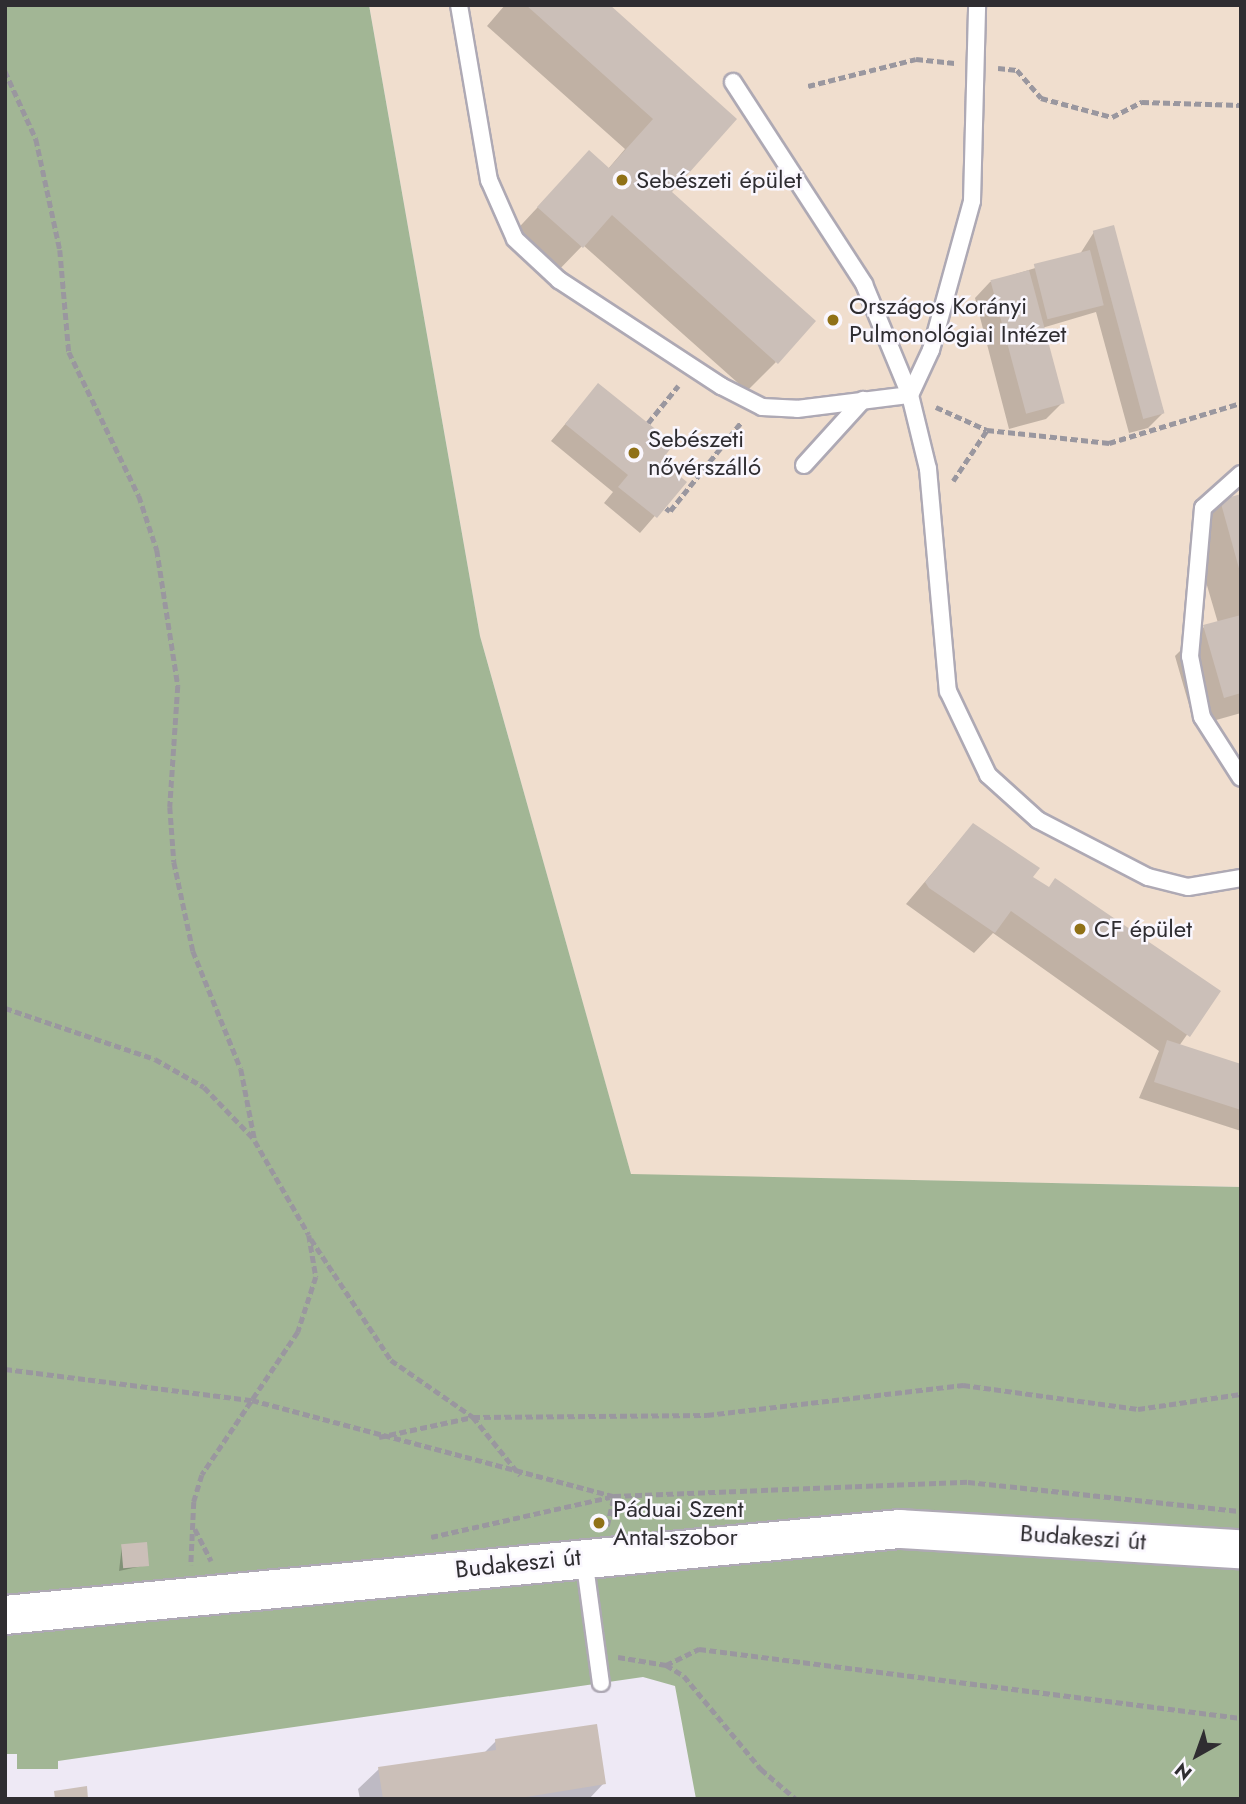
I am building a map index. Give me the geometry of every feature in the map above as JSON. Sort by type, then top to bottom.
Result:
[{"type":"main road","name":"Budakeszi út","points":[[5,1615],[583,1556],[946,1528],[1241,1549]]},
{"type":"lane","points":[[459,5],[489,180],[501,215],[535,261],[762,407],[910,395]]},
{"type":"lane","points":[[910,395],[949,297],[972,201],[977,5]]},
{"type":"lane","points":[[733,82],[864,284],[910,395],[933,511],[948,691],[988,775],[1038,820],[1149,877],[1188,887],[1241,878]]},
{"type":"lane","points":[[804,466],[863,400]]},
{"type":"lane","points":[[1241,474],[1203,508],[1190,656],[1202,718],[1241,778]]},
{"type":"lane","points":[[583,1556],[601,1683]]},
{"type":"path","points":[[808,86],[916,59],[1017,70],[1041,98],[1112,117],[1142,102],[1241,105]]},
{"type":"path","points":[[5,71],[36,139],[60,250],[69,352],[138,496],[157,550],[178,686],[170,807],[174,862],[193,950],[241,1069],[256,1141],[309,1235],[391,1360],[473,1418],[520,1476]]},
{"type":"path","points":[[648,423],[678,386]]},
{"type":"path","points":[[910,395],[987,430],[1109,443],[1241,403]]},
{"type":"path","points":[[666,508],[670,511],[738,426]]},
{"type":"path","points":[[933,511],[987,430]]},
{"type":"path","points":[[5,1008],[182,1073],[256,1141]]},
{"type":"path","points":[[222,1561],[192,1562],[202,1475],[252,1400],[312,1300],[316,1277],[309,1235]]},
{"type":"path","points":[[5,1369],[252,1400],[378,1438],[520,1476],[614,1496]]},
{"type":"path","points":[[378,1438],[473,1418],[707,1415],[963,1385],[1138,1409],[1241,1394]]},
{"type":"path","points":[[416,1540],[614,1496],[968,1482],[1241,1511]]},
{"type":"path","points":[[194,1527],[211,1561]]},
{"type":"path","points":[[666,1665],[699,1649],[1241,1718]]},
{"type":"path","points":[[598,1656],[666,1665],[698,1688],[761,1769],[796,1799]]},
{"type":"shaded area","name":"Országos Korányi Pulmonológiai Intézet","points":[[369,5],[1241,5],[1241,1187],[631,1175],[480,636]]},
{"type":"green space","points":[[5,5],[369,5],[480,636],[631,1174],[1241,1187],[1241,1799],[696,1799],[675,1686],[643,1677],[58,1761],[58,1769],[17,1769],[17,1754],[5,1754]]},
{"type":"building","name":"Sebészeti épület","points":[[526,5],[610,5],[737,119],[672,192],[816,321],[778,364],[612,215],[583,248],[537,207],[589,150],[609,168],[653,119]]},
{"type":"building","points":[[1114,225],[1164,413],[1143,419],[1093,231]]},
{"type":"building","points":[[1090,250],[1104,305],[1048,319],[1034,264]]},
{"type":"building","points":[[1029,270],[1065,403],[1026,414],[990,280]]},
{"type":"building","name":"Sebészeti nővérszálló","points":[[598,383],[674,444],[661,461],[687,482],[657,518],[618,487],[628,475],[565,424]]},
{"type":"building","points":[[1241,494],[1241,572],[1240,572],[1220,500]]},
{"type":"building","points":[[1241,615],[1241,693],[1224,698],[1203,625]]},
{"type":"building","name":"CF épület","points":[[973,823],[1040,868],[1033,877],[1049,887],[1055,878],[1221,991],[1190,1037],[1011,911],[995,933],[929,888],[925,882]]},
{"type":"building","points":[[1167,1040],[1241,1064],[1241,1110],[1154,1082]]},
{"type":"building","points":[[147,1542],[149,1566],[123,1568],[121,1544]]},
{"type":"building","points":[[597,1724],[606,1784],[514,1799],[383,1799],[378,1767],[496,1750],[495,1739]]},
{"type":"building","points":[[87,1786],[88,1799],[55,1799],[54,1791]]},
{"type":"place","name":"Sebészeti épület","points":[[622,180]]},
{"type":"place","name":"Országos Korányi Pulmonológiai Intézet","points":[[833,320]]},
{"type":"place","name":"Sebészeti nővérszálló","points":[[634,453]]},
{"type":"place","name":"CF épület","points":[[1080,929]]},
{"type":"place","name":"Páduai Szent Antal-szobor","points":[[599,1523]]}]
